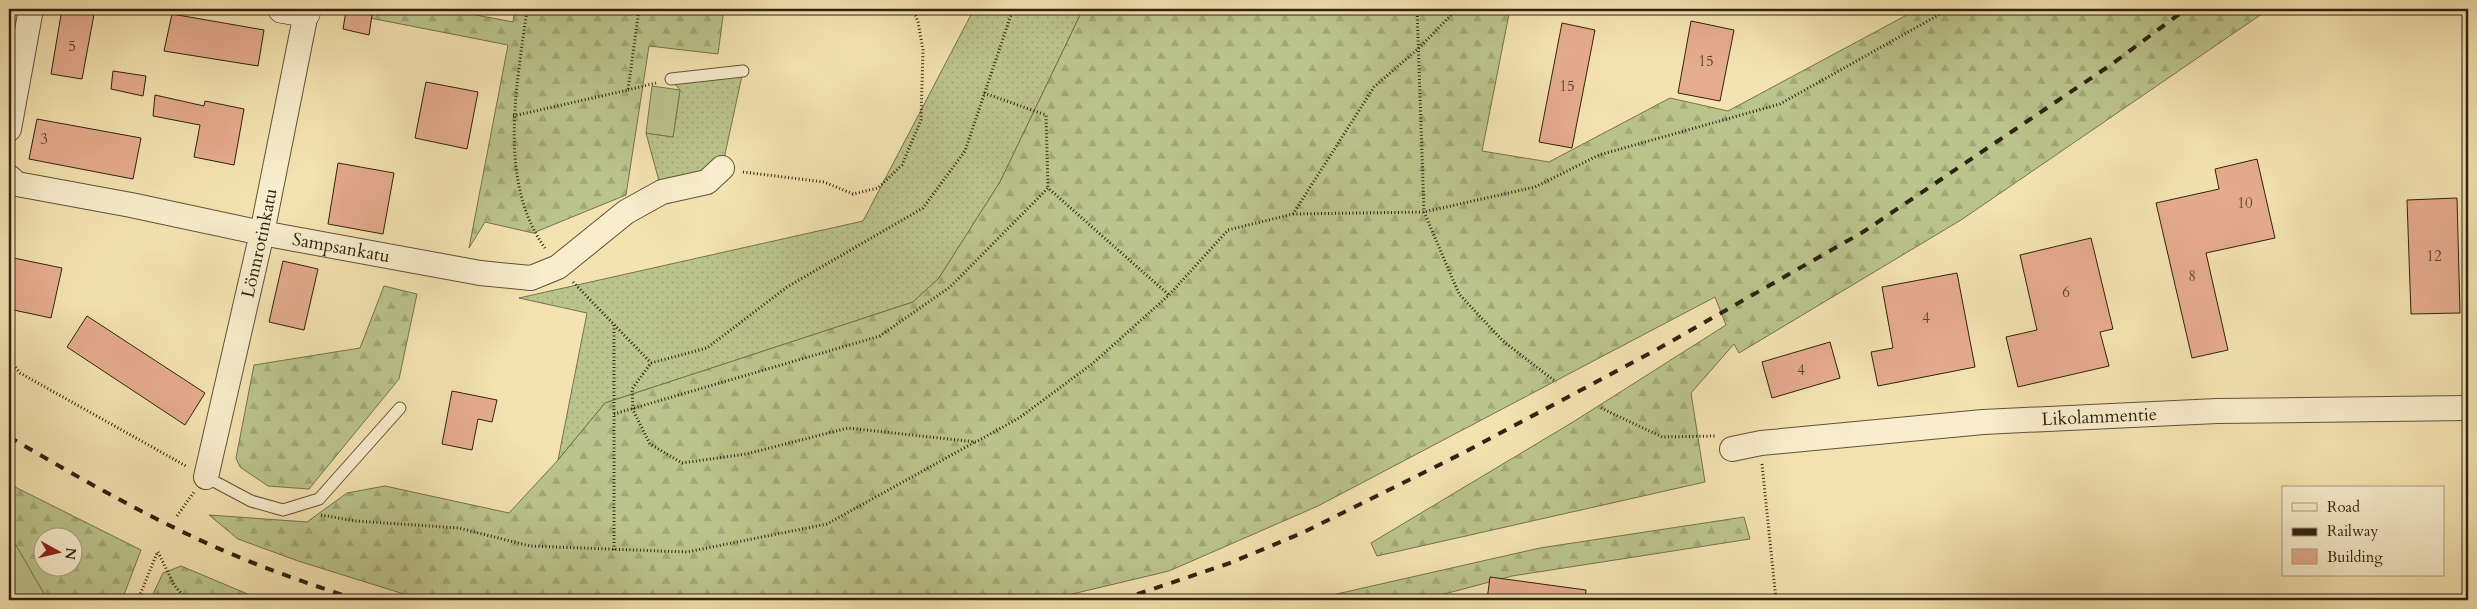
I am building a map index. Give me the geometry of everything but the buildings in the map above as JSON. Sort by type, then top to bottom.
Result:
[{"type":"street","points":[[9,129],[31,9]]},
{"type":"street","name":"Lönnrotinkatu","points":[[206,477],[262,233],[298,10]]},
{"type":"street","name":"Sampsankatu","points":[[9,177],[17,184],[131,205],[262,233],[488,274],[531,278],[558,267],[626,212],[662,192],[707,182],[722,168]]},
{"type":"street","name":"Likolammentie","points":[[1732,449],[1761,443],[2003,421],[2217,411],[2468,408]]},
{"type":"lane","points":[[670,79],[743,71]]},
{"type":"lane","points":[[206,477],[251,501],[283,510],[319,499],[400,408]]},
{"type":"path","points":[[527,9],[513,116],[520,195],[536,236],[558,267],[651,363]]},
{"type":"path","points":[[628,90],[639,9]]},
{"type":"path","points":[[722,168],[824,182],[853,194],[878,188],[902,165],[921,120],[922,50],[918,22],[913,9]]},
{"type":"path","points":[[976,442],[848,428],[746,454],[682,463],[650,444],[633,410],[632,389],[651,363],[707,348],[787,287],[923,208],[965,150],[1013,9]]},
{"type":"path","points":[[1417,9],[1424,212],[1459,294],[1503,341],[1556,382]]},
{"type":"path","points":[[1293,214],[1374,87],[1419,48],[1457,9]]},
{"type":"path","points":[[283,510],[355,521],[460,528],[530,546],[614,551],[687,552],[827,524],[1019,418],[1092,364],[1168,295],[1228,230],[1293,214],[1424,212],[1536,187],[1599,156],[1780,104],[1949,9]]},
{"type":"path","points":[[513,116],[670,79]]},
{"type":"path","points":[[614,414],[633,410],[880,336],[950,287],[1048,188],[1046,115],[984,93]]},
{"type":"path","points":[[1048,188],[1168,295]]},
{"type":"path","points":[[614,325],[614,551]]},
{"type":"path","points":[[9,359],[20,373],[206,477],[177,516]]},
{"type":"path","points":[[1761,443],[1763,485],[1776,600]]},
{"type":"path","points":[[138,600],[158,552],[174,585],[187,600]]},
{"type":"green space","points":[[324,9],[444,9],[513,22],[515,9],[724,9],[718,54],[649,46],[626,195],[533,233],[485,222],[469,248],[508,45]]},
{"type":"green space","points":[[974,9],[1083,9],[1000,182],[939,278],[913,302],[605,403],[558,460],[587,313],[519,298],[863,221]]},
{"type":"green space","points":[[1083,9],[1510,9],[1482,151],[1549,162],[1670,98],[1728,111],[1918,9],[2269,9],[1961,220],[1739,353],[1734,344],[1691,393],[1705,482],[1377,556],[1371,543],[1573,422],[1726,325],[1715,297],[1318,506],[1169,571],[1047,600],[423,600],[298,561],[238,539],[209,515],[307,522],[347,493],[385,486],[509,513],[558,460],[605,403],[913,302],[939,278],[1000,182]]},
{"type":"green space","points":[[743,71],[722,168],[662,192],[646,133],[673,137],[680,90],[671,79]]},
{"type":"green space","points":[[652,86],[680,90],[673,137],[646,133]]},
{"type":"green space","points":[[384,286],[417,294],[399,379],[309,489],[268,486],[240,467],[236,458],[254,365],[360,348]]},
{"type":"green space","points":[[9,484],[141,550],[122,600],[45,600],[9,535]]},
{"type":"green space","points":[[1744,517],[1750,539],[1512,576],[1422,600],[1310,600],[1540,548]]},
{"type":"green space","points":[[9,533],[47,600],[9,600]]},
{"type":"green space","points":[[181,566],[262,600],[150,600],[163,573]]},
{"type":"railway","points":[[1120,600],[1230,563],[1302,533],[1461,454],[1656,350],[1863,232],[2112,64],[2186,9]]},
{"type":"railway","points":[[9,437],[109,494],[187,534],[267,568],[358,600]]}]
